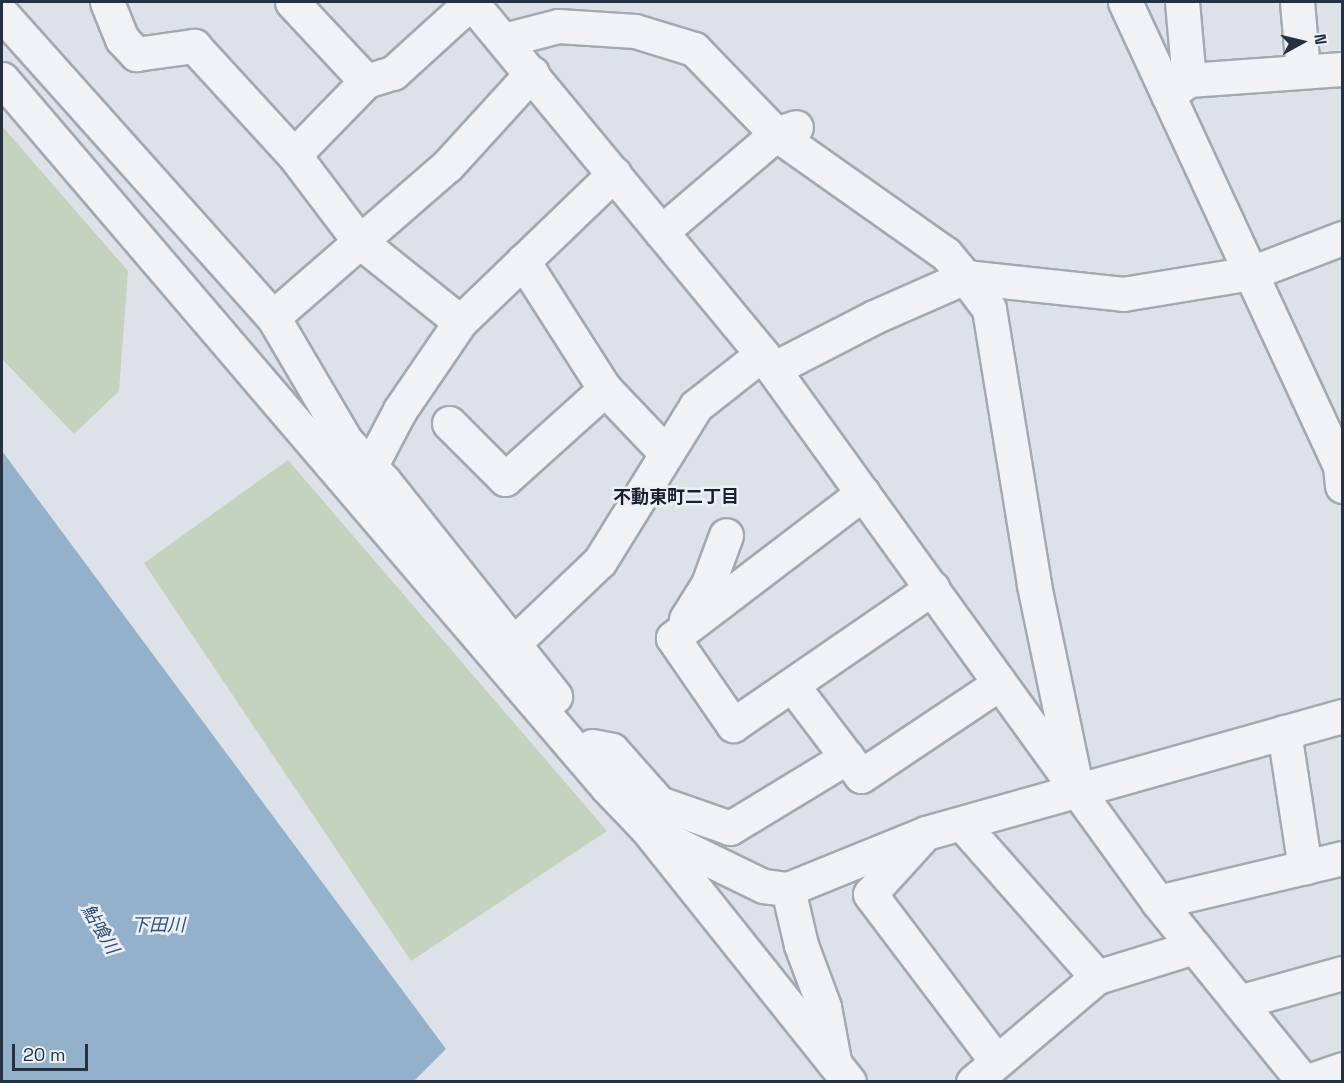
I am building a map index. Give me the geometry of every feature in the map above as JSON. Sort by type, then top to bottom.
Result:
[{"type":"street","points":[[107,2],[122,39],[136,54],[194,46],[294,155],[359,241],[460,322]]},
{"type":"street","points":[[292,2],[366,81]]},
{"type":"street","points":[[294,155],[366,81],[393,73],[471,2],[532,73],[767,361],[1158,902],[1304,1082],[1342,1069]]},
{"type":"street","points":[[1125,2],[1179,87],[1251,273],[1328,407],[1342,486]]},
{"type":"street","points":[[1179,87],[1182,2]]},
{"type":"street","points":[[1296,2],[1304,71]]},
{"type":"street","points":[[2,14],[273,317],[346,441],[515,642],[592,746],[607,787]]},
{"type":"street","points":[[504,40],[560,14],[635,31],[694,49],[788,130],[946,254],[989,309],[1034,585],[1077,789]]},
{"type":"street","points":[[1179,87],[1304,71],[1342,69]]},
{"type":"street","points":[[273,317],[447,166],[532,73]]},
{"type":"street","points":[[2,79],[607,787],[648,830],[842,1073]]},
{"type":"street","points":[[662,232],[788,130]]},
{"type":"street","points":[[370,467],[400,410],[460,322],[614,174]]},
{"type":"street","points":[[515,642],[600,561],[665,452],[696,406],[767,361],[965,278],[1123,294],[1251,273],[1342,238]]},
{"type":"street","points":[[523,261],[605,389],[665,452]]},
{"type":"street","points":[[449,423],[505,479],[605,389]]},
{"type":"street","points":[[673,638],[863,494]]},
{"type":"street","points":[[673,638],[708,584],[726,535]]},
{"type":"street","points":[[673,638],[733,726],[932,588]]},
{"type":"street","points":[[792,685],[861,776],[1000,683]]},
{"type":"street","points":[[648,830],[763,886],[788,889],[926,834],[1077,789],[1342,716]]},
{"type":"street","points":[[1284,732],[1305,867]]},
{"type":"street","points":[[592,746],[612,750],[659,803],[730,828],[847,757]]},
{"type":"street","points":[[962,825],[1097,977]]},
{"type":"street","points":[[926,834],[870,894],[984,1070],[1097,977],[1194,947]]},
{"type":"street","points":[[1158,902],[1342,858]]},
{"type":"street","points":[[788,889],[801,945],[824,1007],[842,1073]]},
{"type":"street","points":[[1239,1002],[1342,973]]},
{"type":"green space","points":[[2,126],[128,271],[119,391],[74,434],[2,359]]},
{"type":"green space","points":[[288,460],[607,831],[411,961],[144,563]]},
{"type":"water","name":"下田川","points":[[2,451],[446,1049],[414,1081],[2,1081]]},
{"type":"district","name":"不動東町二丁目","points":[[676,497]]},
{"type":"water label","name":"鮎喰川","points":[[100,929]]}]
